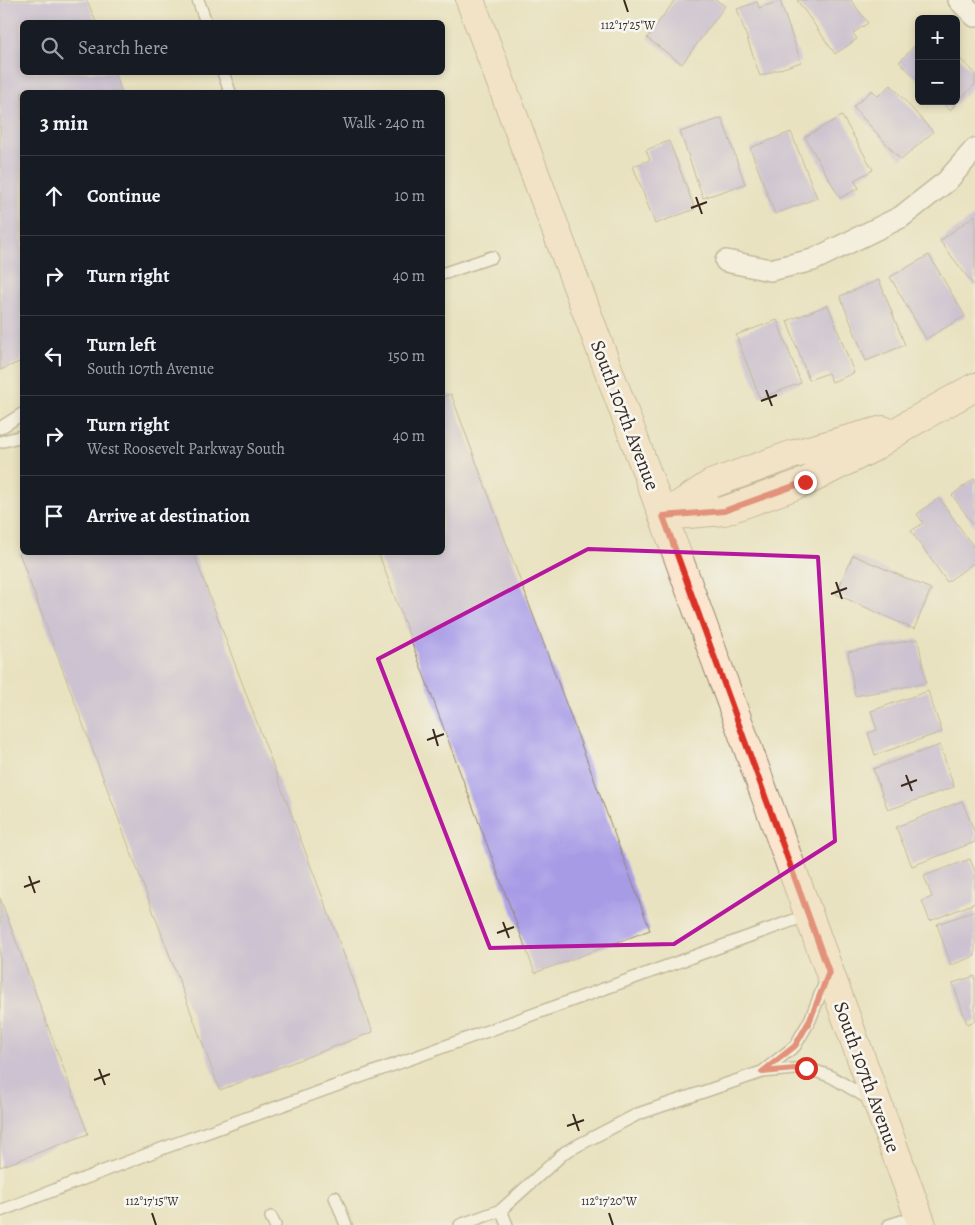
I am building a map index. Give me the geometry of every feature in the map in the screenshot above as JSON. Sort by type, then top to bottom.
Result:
[{"type":"main road","name":"South 107th Avenue","points":[[470,0],[663,516],[920,1220]]},
{"type":"main road","points":[[663,516],[724,511],[805,482],[872,448],[909,424],[975,387]]},
{"type":"street","points":[[959,0],[975,16]]},
{"type":"street","points":[[726,261],[770,270],[813,260],[902,217],[947,181],[975,149]]},
{"type":"lane","points":[[198,0],[205,20]]},
{"type":"lane","points":[[224,75],[229,90]]},
{"type":"lane","points":[[445,273],[492,257]]},
{"type":"lane","points":[[0,428],[20,415]]},
{"type":"lane","points":[[0,442],[20,437]]},
{"type":"lane","points":[[0,1211],[161,1149],[808,915]]},
{"type":"lane","points":[[762,1072],[795,1046],[810,1020],[829,972]]},
{"type":"lane","points":[[460,1225],[502,1210],[565,1152],[638,1114],[762,1072],[806,1068],[830,1076],[877,1104]]},
{"type":"lane","points":[[335,1197],[346,1225]]},
{"type":"lane","points":[[502,1210],[507,1225]]},
{"type":"lane","points":[[889,1225],[920,1220]]},
{"type":"highlighted area","points":[[588,549],[818,557],[835,841],[674,944],[490,948],[378,659]]},
{"type":"building","points":[[0,0],[87,0],[95,20],[20,20],[20,75],[115,75],[121,90],[20,90],[20,362],[0,370]]},
{"type":"building","points":[[675,0],[716,0],[725,6],[682,64],[647,38]]},
{"type":"building","points":[[797,0],[851,0],[868,23],[853,33],[857,39],[835,54]]},
{"type":"building","points":[[780,1],[801,62],[760,76],[737,9],[757,2],[759,8]]},
{"type":"building","points":[[915,45],[915,77],[899,62]]},
{"type":"building","points":[[960,59],[975,73],[975,84],[960,100]]},
{"type":"building","points":[[891,85],[933,132],[901,160],[853,107],[872,90],[878,96]]},
{"type":"building","points":[[944,105],[955,105],[950,110]]},
{"type":"building","points":[[842,116],[873,170],[854,180],[859,188],[840,198],[805,137]]},
{"type":"building","points":[[722,118],[745,184],[703,198],[680,132]]},
{"type":"building","points":[[791,132],[817,198],[775,214],[750,148]]},
{"type":"building","points":[[669,141],[695,209],[655,224],[633,166],[650,160],[646,150]]},
{"type":"building","points":[[975,215],[975,287],[940,241]]},
{"type":"building","points":[[929,255],[965,316],[926,339],[890,277]]},
{"type":"building","points":[[879,280],[905,345],[866,361],[840,296]]},
{"type":"building","points":[[828,305],[854,373],[832,382],[828,373],[809,380],[787,321]]},
{"type":"building","points":[[777,320],[801,383],[760,398],[736,335]]},
{"type":"building","points":[[451,394],[650,930],[535,973],[379,555],[445,555],[445,396]]},
{"type":"building","points":[[975,478],[975,527],[952,495]]},
{"type":"building","points":[[939,498],[975,549],[975,562],[947,582],[911,531],[923,523],[917,514]]},
{"type":"building","points":[[19,553],[20,555],[194,555],[373,1032],[220,1090]]},
{"type":"building","points":[[853,555],[931,589],[914,629],[836,594]]},
{"type":"building","points":[[918,639],[926,683],[855,696],[848,652]]},
{"type":"building","points":[[928,691],[942,732],[875,755],[868,733],[877,730],[871,711]]},
{"type":"building","points":[[940,745],[954,787],[888,810],[873,769]]},
{"type":"building","points":[[962,801],[975,833],[975,842],[912,866],[896,827]]},
{"type":"building","points":[[970,859],[975,871],[975,903],[930,921],[922,901],[932,897],[924,876]]},
{"type":"building","points":[[0,898],[88,1134],[0,1167]]},
{"type":"building","points":[[975,911],[975,956],[951,965],[937,924]]},
{"type":"building","points":[[975,976],[975,1021],[967,1024],[953,983]]},
{"type":"route","points":[[805,482],[724,511],[663,516],[829,972],[810,1020],[795,1046],[762,1072],[806,1068]]}]
